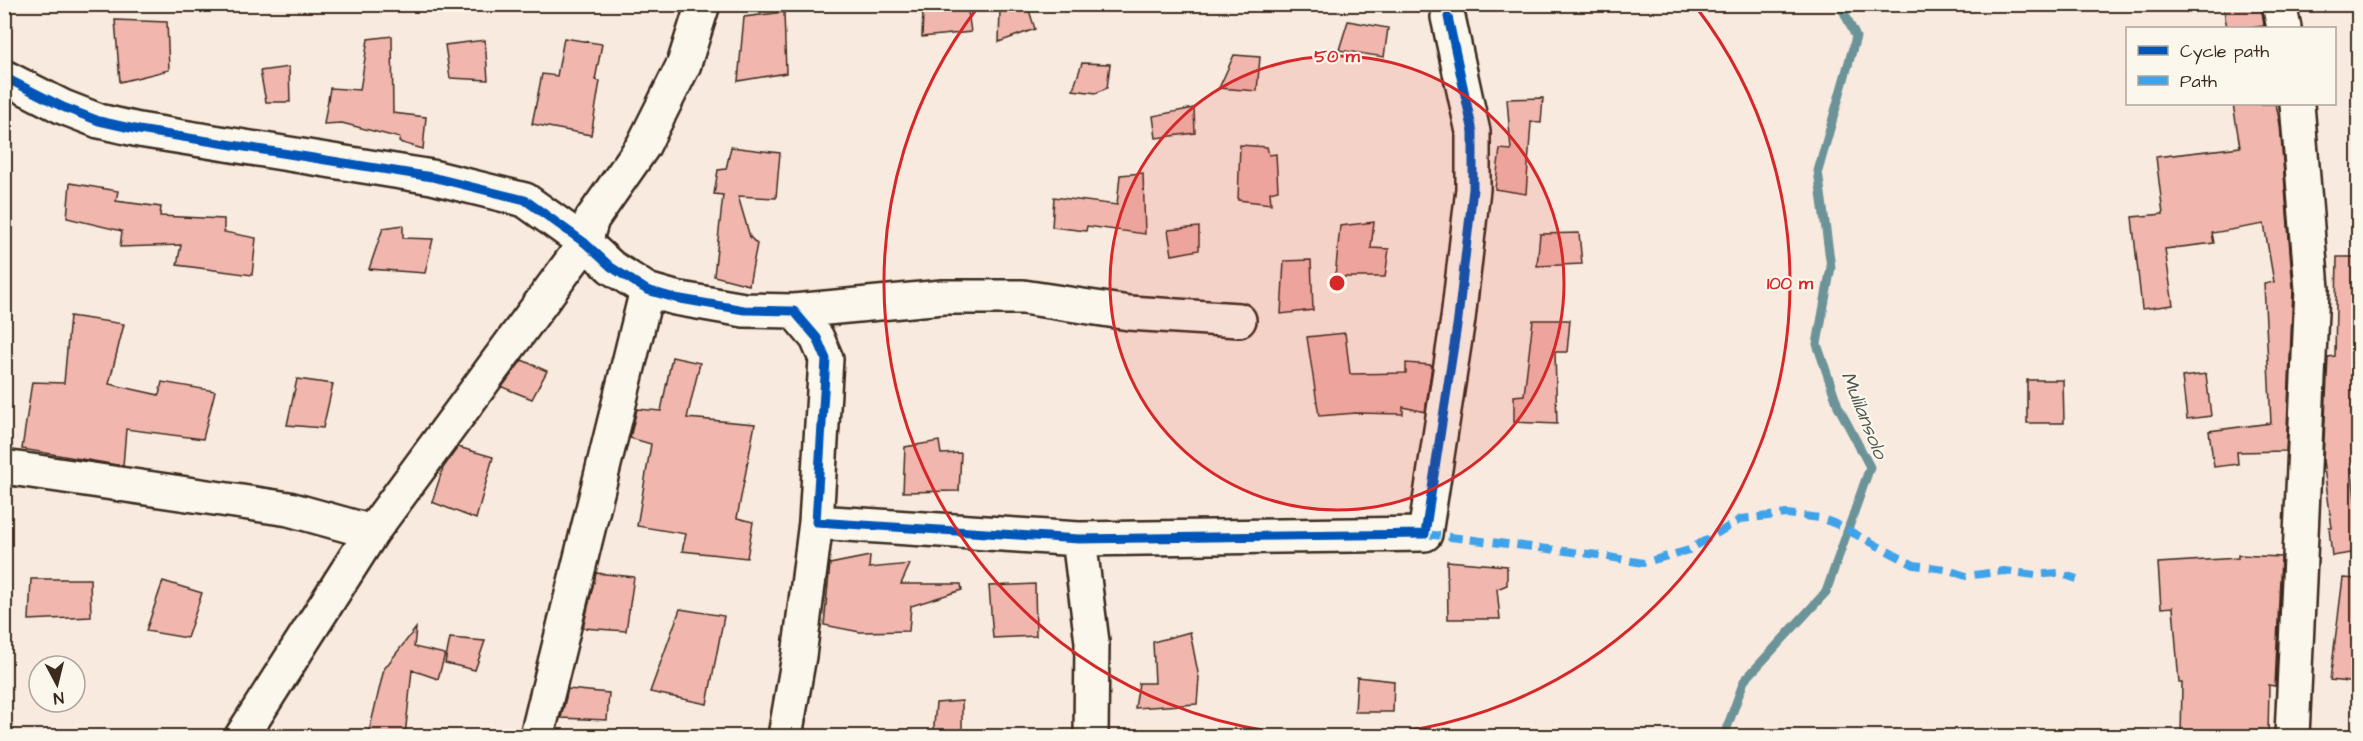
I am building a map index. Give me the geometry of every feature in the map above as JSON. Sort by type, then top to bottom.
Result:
[{"type":"street","points":[[242,736],[372,532],[585,243],[592,219],[644,146],[684,64],[703,4]]},
{"type":"street","points":[[2279,4],[2284,27]]},
{"type":"street","points":[[816,522],[1079,539],[1425,534],[1458,320],[1473,189],[1473,132],[1448,17]]},
{"type":"street","points":[[4,77],[63,107],[99,121],[139,130],[432,177],[525,200],[585,243],[611,267],[647,290],[675,298],[744,310],[794,310],[943,297],[1023,297],[1129,313],[1239,320]]},
{"type":"street","points":[[2292,736],[2312,289],[2297,105]]},
{"type":"street","points":[[537,736],[647,290]]},
{"type":"street","points":[[785,736],[799,656],[816,522],[826,359],[813,332],[794,310]]},
{"type":"street","points":[[4,467],[289,509],[372,532]]},
{"type":"street","points":[[1079,539],[1092,642],[1091,736]]},
{"type":"building","points":[[1027,4],[1035,29],[999,42],[1000,10]]},
{"type":"building","points":[[2223,4],[2261,4],[2264,26],[2227,27]]},
{"type":"building","points":[[967,5],[971,32],[922,37],[923,11]]},
{"type":"building","points":[[784,12],[786,73],[738,81],[744,17]]},
{"type":"building","points":[[115,20],[167,22],[169,70],[120,82]]},
{"type":"building","points":[[1348,21],[1388,28],[1384,57],[1339,50]]},
{"type":"building","points":[[392,36],[393,113],[426,117],[423,149],[399,142],[400,138],[342,123],[324,124],[330,88],[360,90],[368,39]]},
{"type":"building","points":[[564,38],[602,44],[595,80],[600,81],[591,135],[532,124],[542,74],[557,76]]},
{"type":"building","points":[[485,40],[488,80],[450,78],[445,45]]},
{"type":"building","points":[[1234,55],[1260,57],[1257,91],[1219,88]]},
{"type":"building","points":[[1082,63],[1110,64],[1107,88],[1096,93],[1073,90]]},
{"type":"building","points":[[289,67],[290,102],[266,102],[260,71]]},
{"type":"building","points":[[1543,98],[1541,123],[1531,122],[1526,194],[1495,189],[1500,149],[1511,150],[1507,99]]},
{"type":"building","points":[[2233,105],[2276,105],[2280,124],[2293,289],[2286,451],[2237,452],[2238,464],[2214,467],[2209,431],[2271,423],[2264,284],[2274,282],[2264,224],[2212,233],[2214,243],[2165,249],[2173,305],[2142,309],[2132,217],[2163,214],[2156,157],[2240,147]]},
{"type":"building","points":[[1194,108],[1195,133],[1156,138],[1153,116]]},
{"type":"building","points":[[1240,145],[1267,147],[1269,155],[1276,154],[1278,190],[1270,192],[1271,204],[1238,200]]},
{"type":"building","points":[[731,147],[780,153],[776,198],[738,196],[750,237],[757,244],[749,285],[714,276],[723,195],[714,194],[718,170],[726,169]]},
{"type":"building","points":[[1143,173],[1145,234],[1087,226],[1086,231],[1052,227],[1054,197],[1117,205],[1120,175]]},
{"type":"building","points":[[70,183],[118,191],[116,201],[161,207],[160,216],[224,219],[224,232],[256,238],[252,275],[177,265],[181,245],[120,247],[122,231],[67,218]]},
{"type":"building","points":[[1374,222],[1371,248],[1389,249],[1385,277],[1335,277],[1340,226]]},
{"type":"building","points":[[403,225],[403,238],[433,239],[425,273],[369,269],[383,228]]},
{"type":"building","points":[[1199,227],[1199,250],[1172,255],[1168,230]]},
{"type":"building","points":[[1579,233],[1582,264],[1537,266],[1540,234]]},
{"type":"building","points":[[2337,257],[2358,257],[2358,463],[2351,463],[2358,526],[2358,552],[2332,556],[2329,528],[2332,528],[2323,460],[2328,357],[2335,356]]},
{"type":"building","points":[[1311,260],[1313,310],[1281,314],[1284,261]]},
{"type":"building","points":[[70,316],[124,324],[109,384],[159,395],[162,382],[215,391],[203,439],[126,429],[123,466],[22,449],[32,382],[64,383]]},
{"type":"building","points":[[1533,320],[1570,320],[1567,352],[1555,352],[1557,424],[1514,422],[1514,396],[1524,395]]},
{"type":"building","points":[[1345,333],[1350,374],[1406,373],[1406,363],[1432,365],[1425,412],[1403,407],[1403,414],[1356,413],[1319,416],[1307,337]]},
{"type":"building","points":[[672,357],[700,363],[687,418],[755,424],[737,518],[753,522],[747,558],[682,551],[686,534],[637,526],[651,444],[630,438],[637,409],[661,411]]},
{"type":"building","points":[[522,360],[547,371],[532,399],[502,387]]},
{"type":"building","points":[[2206,374],[2211,416],[2187,419],[2182,377]]},
{"type":"building","points":[[297,379],[333,384],[323,428],[287,425]]},
{"type":"building","points":[[2027,380],[2063,380],[2064,423],[2027,423]]},
{"type":"building","points":[[939,441],[941,454],[961,453],[959,491],[903,492],[905,447]]},
{"type":"building","points":[[458,447],[493,457],[476,519],[432,502],[443,468]]},
{"type":"building","points":[[2238,555],[2281,557],[2275,686],[2269,685],[2268,736],[2181,736],[2182,683],[2179,683],[2173,607],[2161,608],[2158,563],[2238,558]]},
{"type":"building","points":[[870,556],[869,568],[910,564],[901,584],[961,584],[962,590],[911,606],[909,631],[860,632],[824,625],[830,564]]},
{"type":"building","points":[[1447,561],[1507,566],[1507,585],[1497,589],[1500,619],[1448,619]]},
{"type":"building","points":[[596,573],[634,577],[626,631],[583,628]]},
{"type":"building","points":[[2343,578],[2358,579],[2358,683],[2330,680]]},
{"type":"building","points":[[31,579],[90,579],[91,617],[29,620]]},
{"type":"building","points":[[163,581],[202,593],[187,638],[146,631]]},
{"type":"building","points":[[1035,584],[1036,636],[993,638],[989,586]]},
{"type":"building","points":[[680,609],[724,616],[707,704],[650,692]]},
{"type":"building","points":[[416,628],[414,647],[445,654],[438,679],[412,670],[405,736],[368,736],[384,669]]},
{"type":"building","points":[[1190,632],[1199,678],[1197,704],[1135,708],[1139,683],[1155,683],[1153,642]]},
{"type":"building","points":[[450,638],[485,641],[475,670],[445,663]]},
{"type":"building","points":[[1357,677],[1394,681],[1393,712],[1355,712]]},
{"type":"building","points":[[568,689],[609,693],[607,720],[561,718]]},
{"type":"building","points":[[962,701],[962,736],[933,736],[936,703]]},
{"type":"waterway","name":"Mulilansolo","points":[[1724,736],[1744,681],[1826,592],[1870,467],[1838,406],[1817,344],[1831,267],[1818,171],[1856,37],[1840,4]]},
{"type":"marked path","points":[[1425,534],[1598,555],[1643,563],[1689,550],[1741,519],[1787,514],[1820,518],[1836,524],[1914,565],[1945,569],[1966,576],[2004,571],[2035,575],[2059,573],[2077,579]]},
{"type":"cycle path","points":[[4,77],[63,107],[99,121],[139,130],[432,177],[525,200],[585,243],[611,267],[647,290],[675,298],[744,310],[794,311],[817,338],[826,359],[816,522],[1079,539],[1425,534],[1458,319],[1473,189],[1473,132],[1448,17]]}]
